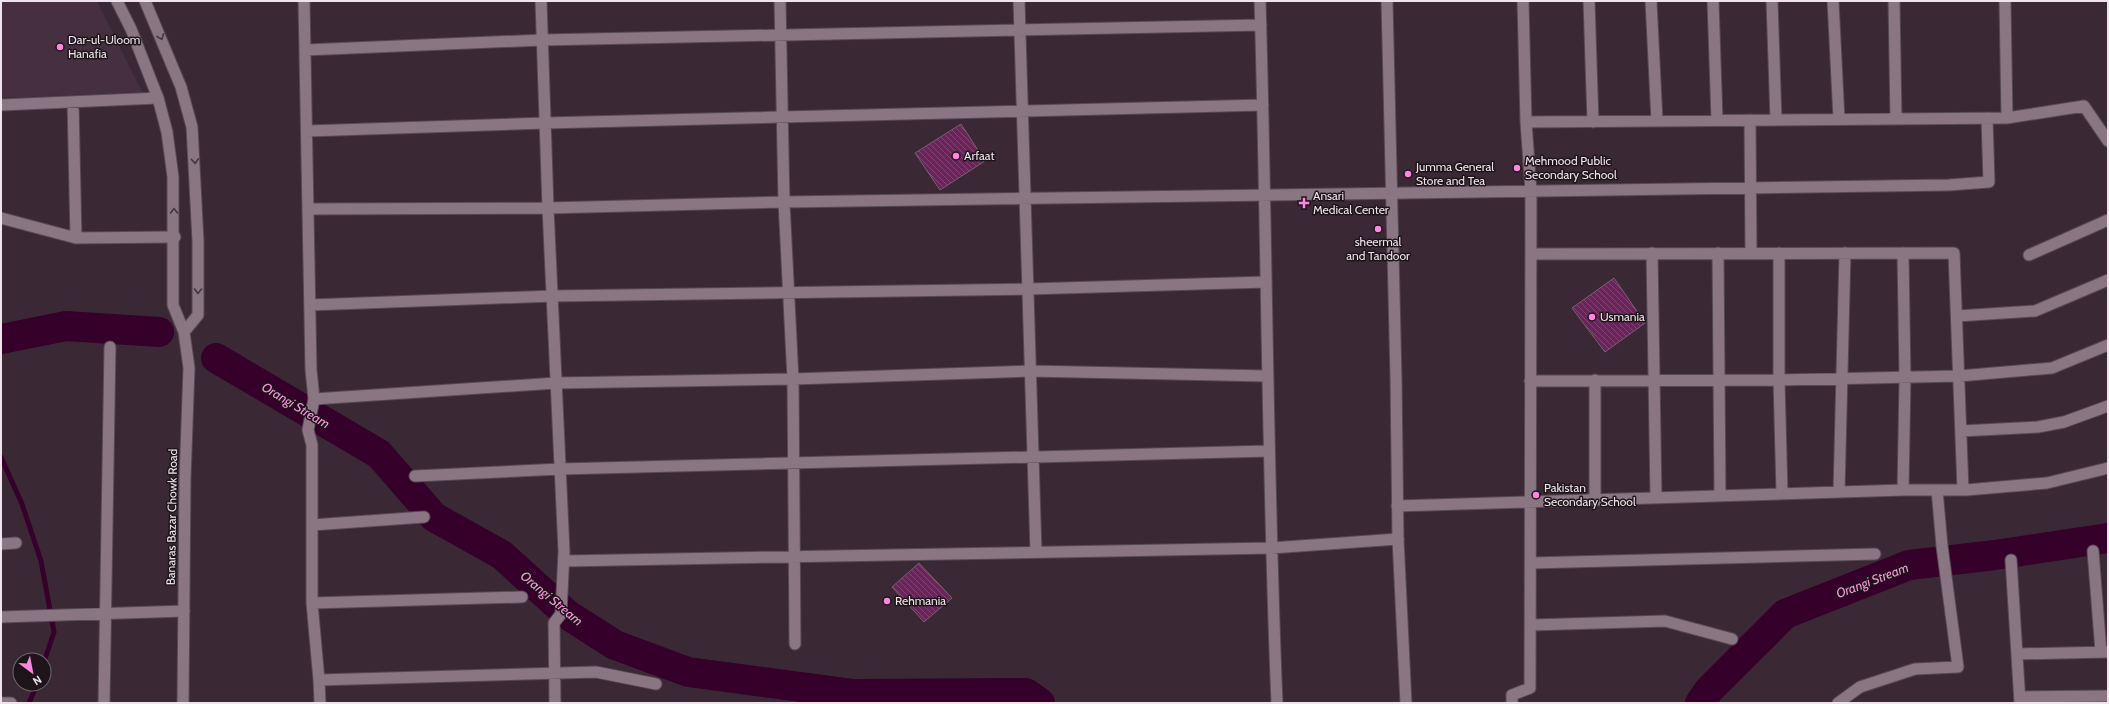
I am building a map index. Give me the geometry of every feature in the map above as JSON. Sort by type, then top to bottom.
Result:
[{"type":"street","name":"Banaras Bazar Chowk Road","points":[[116,1],[130,29],[158,98],[167,132],[173,177],[173,306],[184,332],[189,368],[182,703]]},
{"type":"street","points":[[145,1],[181,87],[192,127],[198,241],[198,315],[184,332]]},
{"type":"street","points":[[304,1],[311,370],[314,400],[308,430],[312,445],[312,603],[320,703]]},
{"type":"street","points":[[541,1],[548,208],[564,556],[562,614],[554,623],[555,703]]},
{"type":"street","points":[[780,1],[784,202],[792,379],[796,644]]},
{"type":"street","points":[[1019,1],[1036,552]]},
{"type":"street","points":[[1260,1],[1266,195],[1268,451],[1277,703]]},
{"type":"street","points":[[1387,1],[1396,378],[1397,506],[1406,703]]},
{"type":"street","points":[[1512,703],[1512,695],[1530,688],[1531,625],[1531,191],[1526,122],[1523,1]]},
{"type":"street","points":[[1589,1],[1593,122]]},
{"type":"street","points":[[1651,1],[1656,121]]},
{"type":"street","points":[[1714,1],[1717,120]]},
{"type":"street","points":[[1772,1],[1776,120]]},
{"type":"street","points":[[1833,1],[1839,119]]},
{"type":"street","points":[[1894,1],[1896,119]]},
{"type":"street","points":[[2005,1],[2007,118]]},
{"type":"street","points":[[305,50],[542,40],[1261,26]]},
{"type":"street","points":[[1,105],[158,98]]},
{"type":"street","points":[[73,102],[76,238]]},
{"type":"street","points":[[306,131],[545,123],[1263,105]]},
{"type":"street","points":[[1526,122],[2007,118],[2084,106],[2106,135]]},
{"type":"street","points":[[308,209],[548,208],[784,202],[1751,188],[1989,182],[1987,118]]},
{"type":"street","points":[[1750,120],[1751,253]]},
{"type":"street","points":[[1,218],[76,238],[174,237]]},
{"type":"street","points":[[2029,255],[2108,220]]},
{"type":"street","points":[[1652,253],[1656,497]]},
{"type":"street","points":[[1718,253],[1720,495]]},
{"type":"street","points":[[1779,253],[1779,380],[1782,493]]},
{"type":"street","points":[[1838,492],[1844,253]]},
{"type":"street","points":[[1903,253],[1905,378],[1903,490]]},
{"type":"street","points":[[1530,254],[1954,253],[1963,490]]},
{"type":"street","points":[[1957,316],[2035,310],[2108,280]]},
{"type":"street","points":[[310,305],[552,296],[788,291],[1028,289],[1266,282]]},
{"type":"street","points":[[1530,380],[1779,380],[1959,376],[2052,368],[2108,345]]},
{"type":"street","points":[[104,703],[104,615],[110,347]]},
{"type":"street","points":[[314,400],[556,383],[792,379],[1030,371],[1267,376]]},
{"type":"street","points":[[1595,380],[1595,499]]},
{"type":"street","points":[[1961,431],[2045,426],[2064,422],[2108,406]]},
{"type":"street","points":[[415,476],[560,469],[1268,451]]},
{"type":"street","points":[[1397,506],[1782,493],[1963,490],[2047,483],[2108,468]]},
{"type":"street","points":[[1838,703],[1860,687],[1915,669],[1958,667],[1942,546],[1937,490]]},
{"type":"street","points":[[312,525],[424,517]]},
{"type":"street","points":[[564,556],[794,557],[1271,548],[1398,539]]},
{"type":"street","points":[[1,544],[16,543]]},
{"type":"street","points":[[2017,654],[2104,652],[2093,551]]},
{"type":"street","points":[[1531,563],[1875,554]]},
{"type":"street","points":[[2011,560],[2020,700],[2108,696]]},
{"type":"street","points":[[312,603],[522,596]]},
{"type":"street","points":[[1,618],[184,611]]},
{"type":"street","points":[[1531,625],[1665,621],[1732,639]]},
{"type":"street","points":[[319,680],[554,672],[596,672],[656,684]]},
{"type":"street","points":[[1,703],[11,703]]},
{"type":"shaded area","name":"Dar-ul-Uloom Hanafia","points":[[1,1],[97,1],[142,92],[1,98]]},
{"type":"building","points":[[961,124],[985,161],[940,190],[915,153]]},
{"type":"building","points":[[1614,278],[1645,323],[1605,352],[1572,308]]},
{"type":"building","points":[[919,563],[952,598],[924,622],[892,587]]},
{"type":"waterway","name":"Orangi Stream","points":[[1,339],[66,326],[159,332]]},
{"type":"waterway","name":"Orangi Stream","points":[[216,358],[379,454],[434,517],[502,555],[568,615],[615,645],[688,672],[854,694],[1026,693],[1040,703]]},
{"type":"waterway","points":[[1,457],[22,504],[41,561],[54,632],[47,652]]},
{"type":"waterway","name":"Orangi Stream","points":[[1700,703],[1709,690],[1785,614],[1909,565],[1995,555],[2108,538]]},
{"type":"waterway","points":[[29,703],[34,692]]},
{"type":"place","name":"Dar-ul-Uloom Hanafia","points":[[60,47]]},
{"type":"place","name":"Arfaat","points":[[956,156]]},
{"type":"place","name":"Mehmood Public Secondary School","points":[[1517,168]]},
{"type":"place","name":"Jumma General Store and Tea","points":[[1408,174]]},
{"type":"place","name":"Ansari Medical Center","points":[[1304,203]]},
{"type":"place","name":"sheermal and Tandoor","points":[[1378,229]]},
{"type":"place","name":"Usmania","points":[[1592,317]]},
{"type":"place","name":"Pakistan Secondary School","points":[[1536,495]]},
{"type":"place","name":"Rehmania","points":[[887,601]]}]
